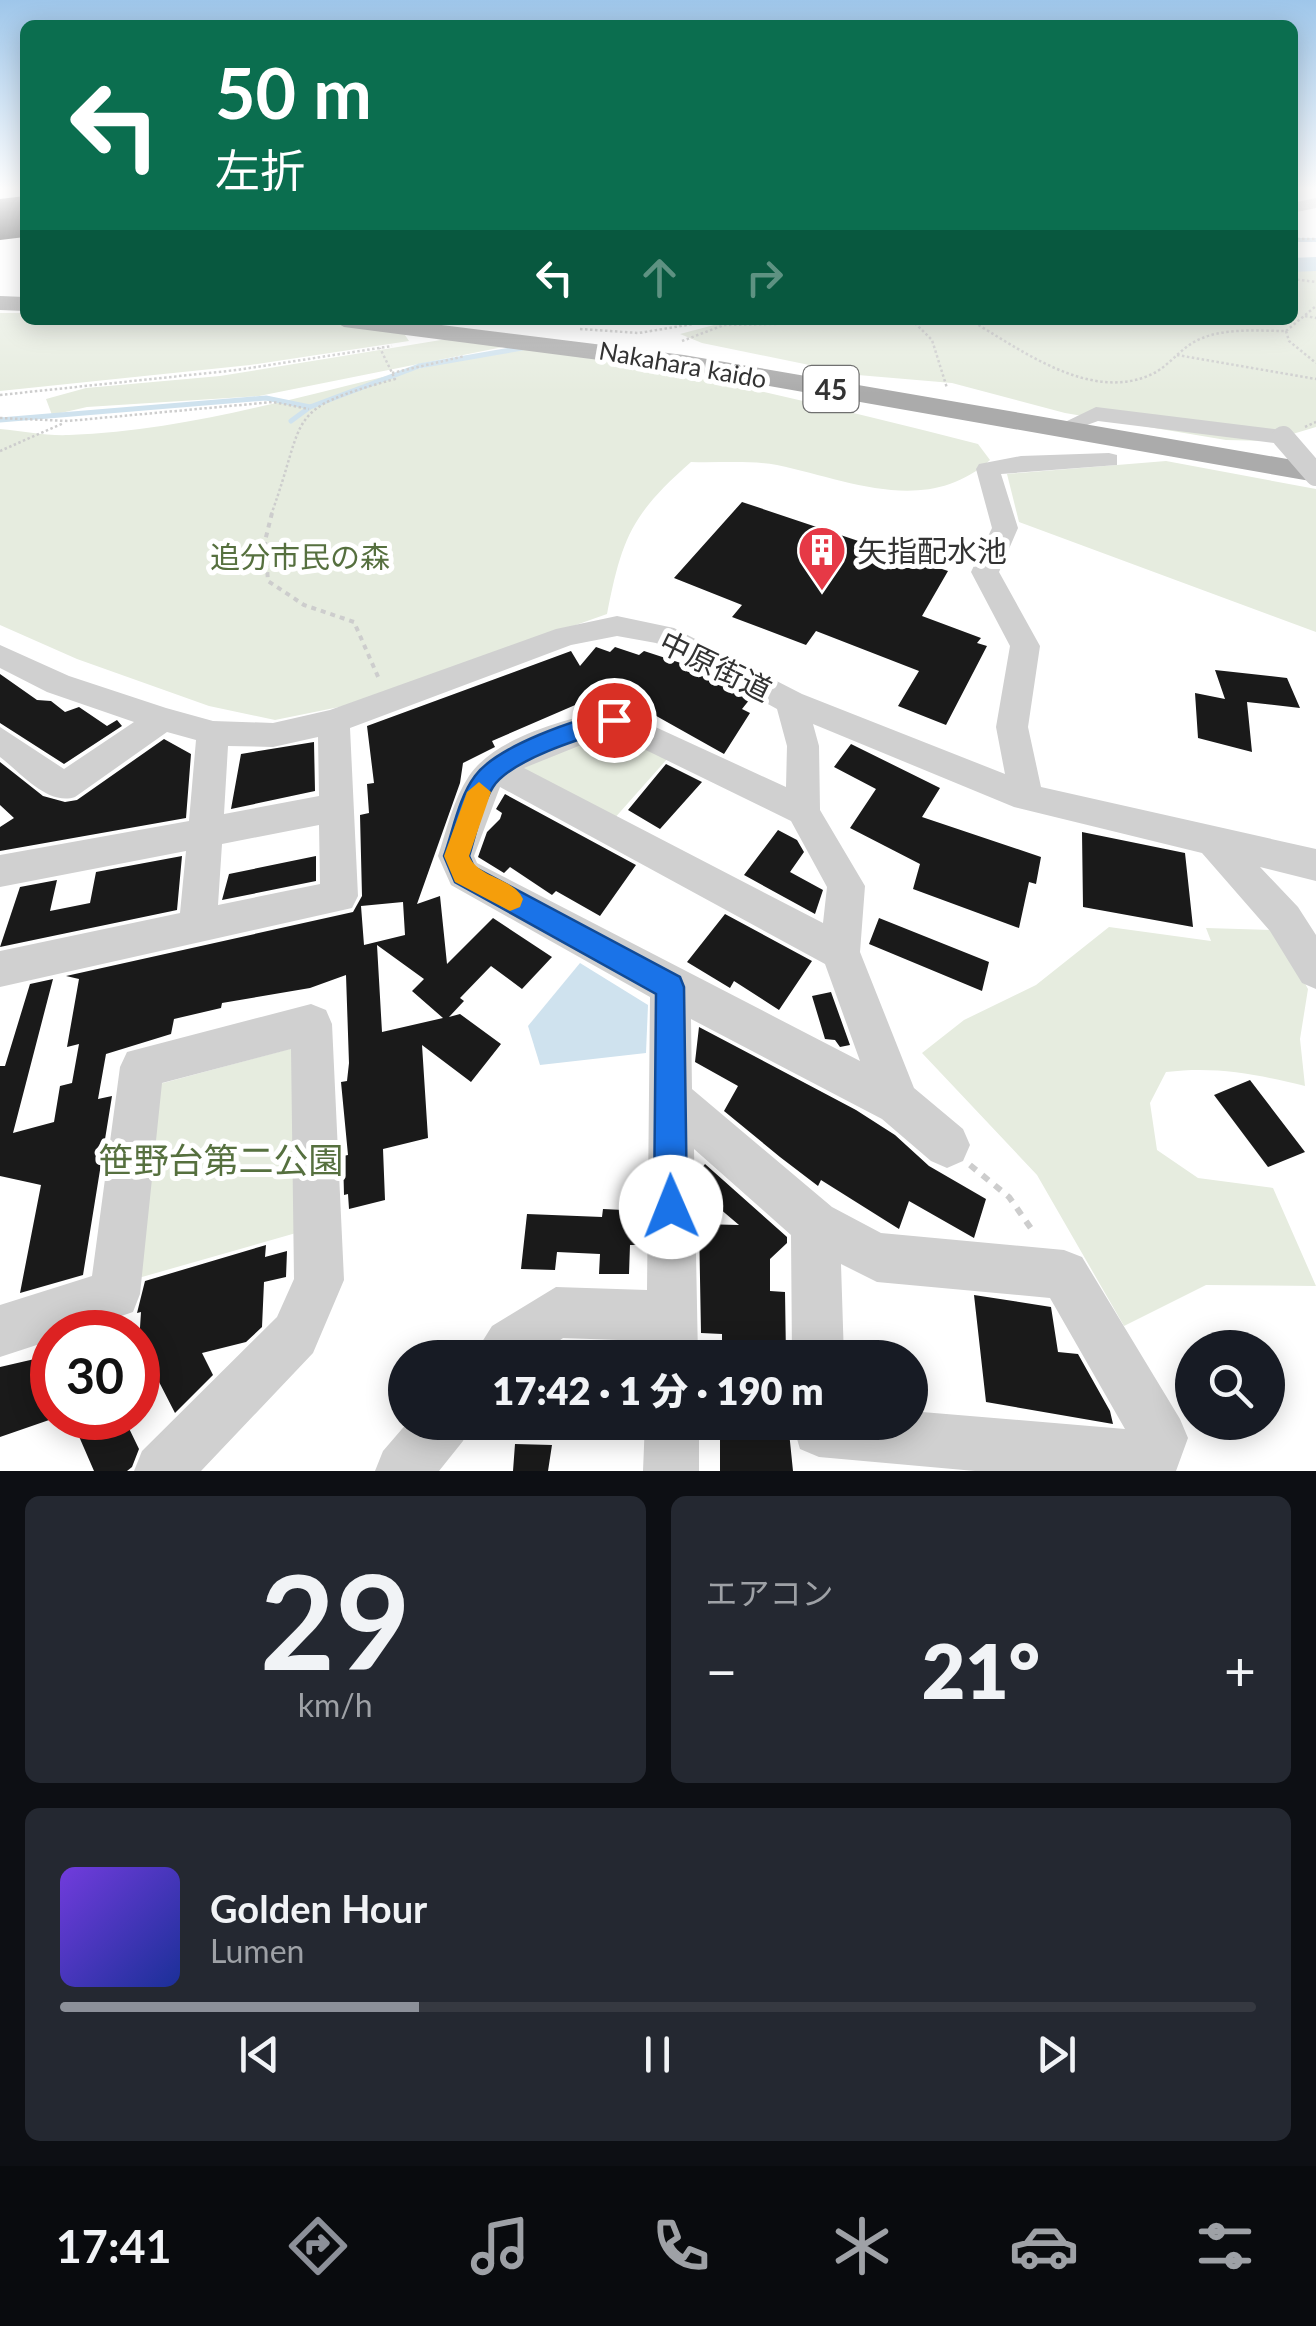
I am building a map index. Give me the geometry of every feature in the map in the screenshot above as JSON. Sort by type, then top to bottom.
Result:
[{"type":"main road","name":"Nakahara kaido","points":[[384,325],[684,363],[1316,474]]},
{"type":"main road","name":"Nakahara kaido","points":[[465,325],[692,355],[1316,465]]},
{"type":"street","points":[[1076,422],[1096,414],[1283,438],[1316,474]]},
{"type":"street","points":[[1026,797],[1012,727],[1025,646],[985,572],[1005,528],[988,469],[1021,463],[1109,460]]},
{"type":"street","name":"中原街道","points":[[0,655],[58,684],[162,720],[213,733],[272,735],[334,721],[566,636],[617,626],[664,635],[791,702],[1026,797],[1316,865]]},
{"type":"street","points":[[791,702],[803,746],[803,810],[846,886],[840,952],[898,1103]]},
{"type":"street","points":[[0,739],[63,787],[162,720]]},
{"type":"street","points":[[803,810],[614,720],[587,725],[496,768],[482,784],[456,856],[464,874],[670,987],[898,1103],[946,1145]]},
{"type":"street","points":[[0,969],[338,896],[334,721]]},
{"type":"street","points":[[198,924],[202,834],[213,733]]},
{"type":"street","points":[[496,768],[840,952]]},
{"type":"street","points":[[0,871],[338,807]]},
{"type":"street","points":[[1212,840],[1284,919],[1316,970]]},
{"type":"street","points":[[516,1340],[556,1312],[672,1337],[670,987]]},
{"type":"street","points":[[0,1331],[115,1294],[142,1067],[311,1024],[319,1280],[295,1336],[162,1471]]},
{"type":"street","points":[[670,1098],[815,1224],[877,1257],[1064,1275],[1161,1438],[1153,1459],[947,1456],[868,1440]]},
{"type":"street","points":[[815,1224],[818,1340]]},
{"type":"street","points":[[403,1471],[429,1440]]},
{"type":"street","points":[[672,1440],[672,1471]]},
{"type":"path","points":[[1298,322],[1316,306]]},
{"type":"path","points":[[1305,316],[1316,318]]},
{"type":"path","points":[[680,342],[724,326],[787,325]]},
{"type":"path","points":[[916,325],[932,340],[949,394]]},
{"type":"path","points":[[977,325],[1044,363],[1096,381],[1148,376],[1197,340],[1239,330],[1286,331],[1294,325]]},
{"type":"path","points":[[1286,331],[1289,340],[1316,364]]},
{"type":"path","points":[[638,333],[656,341]]},
{"type":"path","points":[[0,394],[236,370],[380,348],[394,379],[310,409],[274,402],[68,420],[0,418]]},
{"type":"path","points":[[1177,355],[1316,379]]},
{"type":"path","points":[[310,409],[292,436],[293,452],[269,510],[263,551],[268,581],[304,605],[354,622],[389,700]]},
{"type":"path","points":[[0,451],[68,420]]},
{"type":"path","points":[[946,1145],[1009,1197],[1064,1275]]},
{"type":"green space","points":[[1298,266],[1316,267],[1316,427],[1269,441],[1226,440],[1065,413],[952,383],[858,375],[702,343],[680,334],[714,325],[1298,325]]},
{"type":"green space","points":[[0,313],[20,313],[20,325],[356,325],[403,332],[409,341],[250,365],[0,391]]},
{"type":"green space","points":[[447,339],[503,347],[259,396],[87,407],[52,415],[46,399],[86,388],[220,376]]},
{"type":"green space","name":"追分市民の森","points":[[523,349],[695,377],[809,402],[978,444],[990,460],[965,477],[940,487],[913,491],[859,485],[767,463],[691,462],[655,497],[633,529],[618,565],[607,614],[349,705],[275,720],[209,706],[77,659],[0,625],[0,429],[69,435],[126,431],[240,411]]},
{"type":"green space","points":[[1166,461],[1316,489],[1316,632],[1019,522],[1007,474]]},
{"type":"green space","points":[[611,730],[668,758],[613,820],[522,773],[525,761]]},
{"type":"green space","points":[[1109,927],[1211,941],[1206,928],[1276,930],[1308,989],[1300,1039],[1305,1086],[1236,1072],[1166,1072],[1150,1103],[1157,1150],[1198,1178],[1273,1188],[1316,1286],[1206,1285],[1124,1326],[1037,1175],[922,1053],[964,1020],[1036,985]]},
{"type":"green space","name":"笹野台第二公園","points":[[297,1047],[296,1233],[135,1279],[152,1086]]},
{"type":"water","points":[[580,963],[648,1005],[646,1053],[540,1065],[528,1026]]},
{"type":"building","name":"矢指配水池","points":[[742,502],[948,571],[922,616],[981,638],[977,643],[987,646],[946,725],[898,706],[919,671],[816,631],[806,645],[732,617],[742,605],[674,578]]},
{"type":"building","points":[[596,647],[610,652],[615,647],[639,655],[644,651],[693,667],[750,699],[742,709],[750,713],[724,754],[610,690],[492,741],[495,747],[463,763],[460,783],[417,904],[440,896],[447,964],[493,918],[552,957],[522,989],[491,966],[460,998],[464,1001],[449,1017],[460,1014],[501,1044],[471,1082],[422,1045],[428,1138],[383,1149],[385,1200],[349,1209],[348,1194],[344,1195],[343,1156],[348,1155],[341,1082],[347,1081],[349,1063],[346,975],[310,988],[222,1003],[221,1008],[174,1019],[171,1034],[106,1054],[98,1099],[112,1096],[83,1275],[20,1293],[41,1185],[0,1176],[0,1066],[5,1066],[30,984],[53,979],[13,1133],[54,1122],[60,1086],[72,1083],[79,1044],[67,1047],[79,979],[66,976],[353,912],[362,896],[360,815],[369,813],[367,784],[374,783],[367,726],[571,651],[580,666]],"holes":[[[403,902],[405,935],[364,945],[361,906]],[[377,945],[424,979],[412,991],[443,1018],[382,1032]]]},
{"type":"building","points":[[1215,670],[1287,678],[1300,708],[1247,702],[1252,752],[1198,738],[1195,693],[1225,699]]},
{"type":"building","points":[[0,674],[37,700],[51,701],[65,712],[79,707],[107,726],[117,720],[122,726],[64,764],[0,723]]},
{"type":"building","points":[[164,739],[191,754],[186,818],[0,851],[0,827],[14,818],[0,805],[0,762],[43,796],[65,802],[77,800]]},
{"type":"building","points":[[314,742],[315,791],[231,809],[241,754]]},
{"type":"building","points":[[851,744],[940,788],[922,817],[1041,857],[1036,884],[1029,882],[1019,928],[913,889],[920,864],[850,828],[876,789],[834,767]]},
{"type":"building","points":[[666,764],[702,782],[660,829],[628,810]]},
{"type":"building","points":[[505,794],[636,865],[600,916],[556,891],[552,895],[510,867],[504,873],[478,857],[487,832],[500,819],[502,813],[496,809]]},
{"type":"building","points":[[778,830],[797,840],[804,852],[790,872],[823,890],[815,914],[744,875]]},
{"type":"building","points":[[1082,832],[1185,853],[1193,927],[1083,907]]},
{"type":"building","points":[[182,856],[177,910],[0,947],[20,887],[57,880],[50,911],[90,903],[96,872]]},
{"type":"building","points":[[316,856],[316,881],[222,900],[229,874]]},
{"type":"building","points":[[725,914],[812,961],[779,1010],[734,981],[730,988],[687,962]]},
{"type":"building","points":[[879,918],[989,962],[982,991],[869,944]]},
{"type":"building","points":[[831,992],[850,1045],[840,1047],[835,1040],[825,1039],[812,996]]},
{"type":"building","points":[[699,1027],[856,1110],[895,1135],[929,1166],[986,1199],[974,1238],[909,1201],[899,1229],[821,1180],[818,1186],[780,1157],[724,1111],[738,1086],[695,1062]]},
{"type":"building","points":[[1250,1080],[1305,1152],[1268,1167],[1214,1095]]},
{"type":"building","points":[[705,1164],[787,1237],[787,1243],[770,1259],[770,1291],[785,1292],[786,1340],[722,1340],[722,1334],[701,1333],[699,1224],[739,1225],[699,1191],[698,1173]]},
{"type":"building","points":[[603,1209],[644,1211],[644,1245],[630,1245],[629,1274],[599,1274],[600,1254],[557,1252],[555,1270],[521,1269],[527,1214],[602,1217]]},
{"type":"building","points":[[266,1245],[265,1257],[287,1251],[286,1277],[264,1282],[262,1327],[246,1342],[202,1353],[213,1375],[175,1413],[160,1384],[160,1310],[138,1310],[145,1281]]},
{"type":"building","points":[[974,1295],[1051,1307],[1058,1352],[1078,1354],[1110,1411],[1113,1424],[986,1402]]},
{"type":"building","points":[[30,1360],[30,1427],[0,1437],[0,1367]]},
{"type":"building","points":[[81,1440],[135,1440],[139,1449],[127,1471],[94,1471]]},
{"type":"building","points":[[720,1440],[790,1440],[793,1471],[720,1471]]},
{"type":"building","points":[[515,1444],[552,1445],[548,1471],[513,1471]]},
{"type":"waterway","points":[[1298,265],[1316,264]]},
{"type":"waterway","points":[[310,407],[419,366],[522,348]]},
{"type":"waterway","points":[[0,420],[266,398],[310,407]]},
{"type":"waterway","points":[[291,421],[310,407]]},
{"type":"slow traffic","points":[[479,792],[456,856],[464,874],[510,899]]},
{"type":"place","name":"矢指配水池","points":[[822,592]]},
{"type":"route","points":[[614,720],[587,725],[496,768],[482,784],[456,856],[464,874],[670,987],[671,1207]]}]
